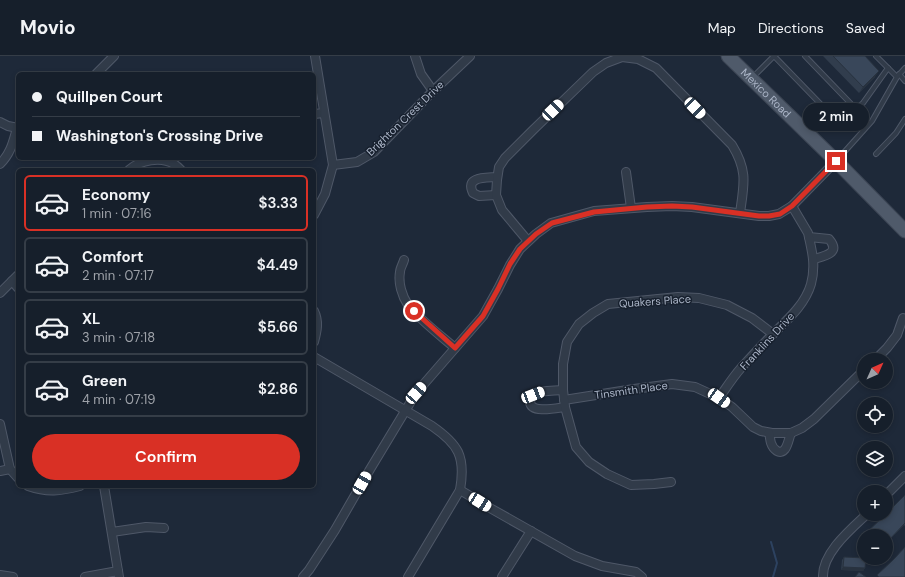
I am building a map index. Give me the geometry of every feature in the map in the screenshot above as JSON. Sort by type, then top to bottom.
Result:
[{"type":"main road","name":"Mexico Road","points":[[728,56],[836,161],[905,231]]},
{"type":"street","points":[[98,72],[114,56]]},
{"type":"street","points":[[315,56],[316,72]]},
{"type":"street","points":[[415,56],[421,74],[433,91]]},
{"type":"street","name":"Brighton Crest Drive","points":[[333,165],[357,162],[374,152],[433,91],[470,56]]},
{"type":"street","points":[[528,241],[502,210],[496,195],[499,167],[505,158],[532,130],[593,72],[606,63],[622,57],[638,57],[656,68],[732,145],[738,154],[744,177],[744,188],[740,213]]},
{"type":"street","points":[[316,72],[317,89],[324,113],[333,165],[325,194],[316,211]]},
{"type":"street","points":[[316,114],[324,113]]},
{"type":"street","points":[[0,122],[16,128]]},
{"type":"street","points":[[0,164],[12,148],[16,132]]},
{"type":"street","points":[[131,168],[144,160]]},
{"type":"street","points":[[166,160],[178,168]]},
{"type":"street","points":[[303,577],[335,530],[416,393],[483,316],[510,264],[520,249],[536,234],[552,223],[594,212],[631,208],[672,206],[692,207],[759,216],[780,214],[792,206],[836,161]]},
{"type":"street","points":[[626,172],[631,208]]},
{"type":"street","points":[[496,195],[479,196],[473,193],[471,188],[472,182],[477,178],[497,177]]},
{"type":"street","name":"Franklins Drive","points":[[719,398],[740,369],[772,334],[791,317],[805,297],[811,285],[814,259],[809,237],[792,206]]},
{"type":"street","points":[[809,237],[829,239],[834,246],[830,253],[814,259]]},
{"type":"street","points":[[404,260],[400,272],[399,283],[402,294],[408,305],[420,318],[455,348]]},
{"type":"street","points":[[0,293],[16,277]]},
{"type":"street","points":[[12,281],[16,286]]},
{"type":"street","name":"Quakers Place","points":[[671,482],[631,485],[607,474],[589,462],[576,447],[565,403],[563,390],[563,364],[567,342],[579,324],[593,312],[608,304],[678,297],[699,298],[727,305],[752,318],[772,334]]},
{"type":"street","points":[[316,315],[316,331]]},
{"type":"street","points":[[882,353],[896,335],[903,318]]},
{"type":"street","points":[[316,357],[432,426],[449,438],[459,452],[462,478],[460,490],[408,577]]},
{"type":"street","points":[[791,434],[786,449],[781,452],[775,450],[771,444],[769,433],[791,434],[802,428],[814,419],[857,377]]},
{"type":"street","name":"Tinsmith Place","points":[[563,390],[541,391],[531,397],[530,403],[532,407],[538,409],[551,409],[565,403],[634,389],[672,384],[695,387],[719,398],[732,407],[753,427],[760,431],[769,433]]},
{"type":"street","points":[[0,424],[10,469],[16,476]]},
{"type":"street","points":[[0,471],[10,469]]},
{"type":"street","points":[[893,488],[905,476]]},
{"type":"street","points":[[34,488],[39,490],[55,491],[70,488]]},
{"type":"street","points":[[85,577],[119,574],[104,488]]},
{"type":"street","points":[[460,490],[575,556],[602,566],[636,572],[642,577]]},
{"type":"street","points":[[823,577],[822,575],[830,554],[842,538],[860,521]]},
{"type":"street","points":[[112,532],[146,527],[164,528]]},
{"type":"street","points":[[502,577],[530,531]]},
{"type":"street","points":[[0,575],[13,577]]},
{"type":"lane","points":[[752,79],[774,56],[840,123],[863,103],[888,68]]},
{"type":"lane","points":[[805,56],[856,109]]},
{"type":"lane","points":[[876,56],[888,68],[905,81]]},
{"type":"lane","points":[[836,161],[872,121],[898,76],[905,68]]},
{"type":"lane","points":[[876,154],[896,133],[905,119]]},
{"type":"building","points":[[833,56],[865,56],[879,71],[863,87]]},
{"type":"building","points":[[905,495],[905,523],[893,536],[893,529],[870,529],[878,521],[893,521],[893,507]]},
{"type":"building","points":[[905,547],[905,577],[879,577],[877,575],[888,565],[893,565],[894,559]]},
{"type":"building","points":[[844,557],[857,558],[857,565],[865,565],[865,568],[843,567]]},
{"type":"building","points":[[859,572],[866,577],[855,577]]},
{"type":"waterway","points":[[771,542],[777,563],[773,577]]},
{"type":"route","points":[[414,311],[455,348],[483,316],[510,264],[520,249],[536,234],[552,223],[594,212],[672,206],[692,207],[759,216],[780,214],[792,206],[836,161]]}]
